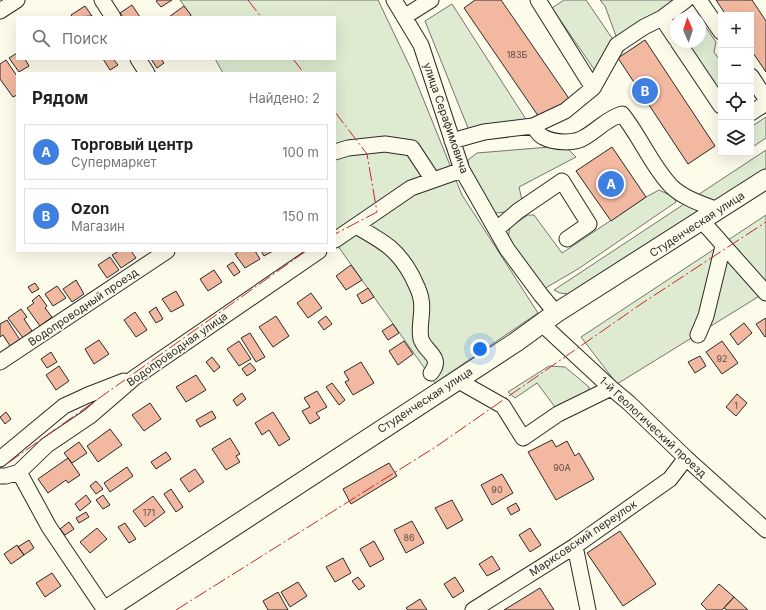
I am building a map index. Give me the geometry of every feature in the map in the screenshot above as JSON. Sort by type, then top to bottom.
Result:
[{"type":"main road","name":"Студенческая улица","points":[[105,610],[457,380],[549,318],[766,179]]},
{"type":"street","points":[[0,11],[17,0]]},
{"type":"street","points":[[102,0],[112,16]]},
{"type":"street","name":"улица Серафимовича","points":[[394,0],[421,46],[462,170],[497,229],[507,249],[541,295],[549,318]]},
{"type":"street","points":[[404,17],[430,0]]},
{"type":"street","points":[[538,0],[593,88]]},
{"type":"street","points":[[452,141],[484,132],[533,126],[565,111],[593,88],[617,45],[644,27],[662,18],[686,0]]},
{"type":"street","points":[[699,0],[718,28]]},
{"type":"street","points":[[662,18],[670,30]]},
{"type":"street","points":[[682,48],[718,102]]},
{"type":"street","points":[[139,60],[146,72]]},
{"type":"street","points":[[754,81],[766,99]]},
{"type":"street","points":[[754,112],[766,104]]},
{"type":"street","points":[[533,126],[542,137],[548,139],[576,141],[586,137],[605,122],[622,114],[653,161],[672,186],[697,202],[718,210]]},
{"type":"street","points":[[336,152],[348,148],[385,144],[412,148],[433,180]]},
{"type":"street","points":[[336,239],[411,188],[462,170]]},
{"type":"street","points":[[497,229],[518,211],[562,181],[589,224],[566,239]]},
{"type":"street","points":[[702,221],[766,292]]},
{"type":"street","points":[[356,226],[391,248],[405,264],[413,279],[421,300],[420,333],[422,341],[436,362],[431,373]]},
{"type":"street","points":[[698,335],[706,316],[724,246]]},
{"type":"street","name":"Водопроводный проезд","points":[[0,362],[165,252]]},
{"type":"street","name":"Водопроводная улица","points":[[19,472],[47,445],[90,416],[134,378],[318,252]]},
{"type":"street","name":"1-й Геологический проезд","points":[[549,318],[611,388],[630,403],[686,458],[766,530]]},
{"type":"street","points":[[0,459],[64,406],[88,395],[134,378]]},
{"type":"street","points":[[457,380],[503,406],[523,438],[558,414],[611,388]]},
{"type":"street","name":"Марксовский переулок","points":[[473,610],[575,546],[670,479],[686,458]]},
{"type":"street","points":[[0,476],[6,476],[19,472],[49,527],[105,610]]},
{"type":"street","points":[[575,546],[588,610]]},
{"type":"green space","points":[[180,0],[378,0],[412,71],[462,195],[538,313],[435,383],[336,243],[336,72],[222,72],[216,60],[336,60],[336,16],[191,16]]},
{"type":"green space","points":[[564,0],[586,0],[614,41],[596,72],[552,8]]},
{"type":"green space","points":[[600,0],[682,0],[616,36],[605,6]]},
{"type":"green space","points":[[452,4],[529,124],[470,133],[425,21]]},
{"type":"green space","points":[[706,28],[716,42],[714,52],[718,58],[718,93],[688,48],[706,48]]},
{"type":"green space","points":[[766,117],[766,138],[754,146],[754,125]]},
{"type":"green space","points":[[562,146],[576,157],[519,187],[522,200],[505,212],[496,213],[493,211],[468,167],[468,160],[477,153]]},
{"type":"green space","points":[[766,150],[766,169],[606,274],[569,294],[560,293],[554,290]]},
{"type":"green space","points":[[659,190],[674,197],[676,202],[578,269],[542,290],[508,238],[510,227],[528,215],[534,215],[562,253],[646,197]]},
{"type":"green space","points":[[766,215],[766,292],[617,384],[581,337]]},
{"type":"green space","points":[[549,366],[565,367],[589,387],[589,396],[567,409],[555,407],[537,383],[515,398],[508,392]]},
{"type":"building","points":[[172,0],[161,7],[156,1]]},
{"type":"building","points":[[475,0],[501,0],[570,100],[541,120],[464,8]]},
{"type":"building","points":[[716,0],[752,0],[766,21],[766,72],[754,54],[754,12],[724,12]]},
{"type":"building","points":[[132,5],[139,16],[122,16],[120,13]]},
{"type":"building","points":[[85,6],[92,16],[72,16]]},
{"type":"building","points":[[184,6],[191,15],[190,16],[170,16]]},
{"type":"building","points":[[645,40],[715,146],[688,164],[618,58]]},
{"type":"building","points":[[16,54],[16,60],[26,60],[29,66],[19,72],[9,58]]},
{"type":"building","points":[[6,60],[16,75],[16,96],[13,97],[0,79],[0,64]]},
{"type":"building","points":[[104,60],[114,60],[118,65],[110,70]]},
{"type":"building","points":[[152,60],[162,60],[164,63],[157,68]]},
{"type":"building","points":[[612,147],[646,197],[611,221],[576,171]]},
{"type":"building","points":[[117,252],[132,252],[136,258],[121,268],[112,255]]},
{"type":"building","points":[[238,252],[256,252],[260,259],[245,268],[235,254]]},
{"type":"building","points":[[262,252],[271,252],[264,256]]},
{"type":"building","points":[[110,257],[119,270],[107,278],[98,265]]},
{"type":"building","points":[[233,262],[240,272],[234,276],[227,266]]},
{"type":"building","points":[[351,265],[362,280],[346,290],[336,276]]},
{"type":"building","points":[[214,270],[222,282],[208,291],[200,279]]},
{"type":"building","points":[[76,280],[84,294],[72,302],[63,289]]},
{"type":"building","points":[[35,283],[39,289],[32,293],[28,287]]},
{"type":"building","points":[[57,286],[66,298],[53,306],[45,294]]},
{"type":"building","points":[[368,288],[374,297],[362,304],[357,295]]},
{"type":"building","points":[[176,291],[184,305],[171,312],[162,299]]},
{"type":"building","points":[[311,293],[322,308],[308,318],[297,303]]},
{"type":"building","points":[[39,295],[47,306],[45,308],[52,317],[40,326],[27,308],[34,303],[32,301]]},
{"type":"building","points":[[156,307],[163,319],[156,323],[149,312]]},
{"type":"building","points":[[21,309],[27,317],[24,319],[32,331],[23,338],[8,318]]},
{"type":"building","points":[[135,312],[147,330],[136,337],[124,320]]},
{"type":"building","points":[[276,316],[289,336],[273,347],[259,327]]},
{"type":"building","points":[[326,316],[332,324],[324,330],[318,322]]},
{"type":"building","points":[[766,318],[766,336],[765,337],[756,324]]},
{"type":"building","points":[[7,320],[20,340],[10,346],[3,335],[0,337],[0,324]]},
{"type":"building","points":[[744,323],[752,333],[738,345],[730,334]]},
{"type":"building","points":[[393,324],[399,333],[388,340],[382,331]]},
{"type":"building","points":[[250,333],[265,357],[256,362],[241,338]]},
{"type":"building","points":[[99,340],[109,354],[94,364],[85,349]]},
{"type":"building","points":[[239,341],[251,359],[239,366],[227,349]]},
{"type":"building","points":[[404,341],[413,354],[398,365],[389,351]]},
{"type":"building","points":[[722,341],[738,363],[722,374],[706,352]]},
{"type":"building","points":[[51,352],[57,362],[47,368],[41,359]]},
{"type":"building","points":[[700,356],[706,366],[695,373],[688,362]]},
{"type":"building","points":[[212,357],[220,367],[214,372],[206,362]]},
{"type":"building","points":[[361,362],[374,383],[353,395],[345,382],[349,380],[344,372]]},
{"type":"building","points":[[250,363],[256,370],[247,376],[242,369]]},
{"type":"building","points":[[59,366],[69,381],[56,390],[46,375]]},
{"type":"building","points":[[196,375],[206,390],[186,402],[176,387]]},
{"type":"building","points":[[332,383],[345,400],[339,405],[326,387]]},
{"type":"building","points":[[317,391],[327,407],[316,413],[320,418],[310,424],[302,411],[310,407],[304,398]]},
{"type":"building","points":[[242,393],[246,399],[237,406],[233,400]]},
{"type":"building","points":[[737,394],[747,403],[736,416],[726,407]]},
{"type":"building","points":[[150,403],[161,419],[144,431],[132,415]]},
{"type":"building","points":[[212,411],[216,418],[200,427],[196,420]]},
{"type":"building","points":[[6,412],[11,419],[5,424],[0,417]]},
{"type":"building","points":[[273,412],[290,439],[279,446],[269,430],[262,435],[255,423]]},
{"type":"building","points":[[110,429],[122,445],[98,462],[87,446]]},
{"type":"building","points":[[230,438],[240,454],[236,456],[240,462],[226,470],[212,449]]},
{"type":"building","points":[[552,440],[556,447],[567,441],[575,456],[579,453],[594,479],[556,500],[528,452]]},
{"type":"building","points":[[79,442],[87,453],[72,463],[64,453]]},
{"type":"building","points":[[166,452],[171,459],[156,469],[151,462]]},
{"type":"building","points":[[68,458],[80,475],[68,483],[66,480],[48,493],[38,479]]},
{"type":"building","points":[[389,463],[397,476],[351,504],[343,489]]},
{"type":"building","points":[[127,467],[133,476],[110,492],[104,483]]},
{"type":"building","points":[[195,469],[204,482],[189,492],[180,479]]},
{"type":"building","points":[[502,474],[513,493],[492,505],[481,485]]},
{"type":"building","points":[[96,481],[103,489],[96,494],[90,486]]},
{"type":"building","points":[[171,489],[183,507],[176,512],[164,494]]},
{"type":"building","points":[[86,495],[91,502],[80,511],[75,504]]},
{"type":"building","points":[[103,495],[110,505],[103,509],[96,500]]},
{"type":"building","points":[[153,496],[165,512],[145,527],[133,511]]},
{"type":"building","points":[[452,500],[463,520],[447,529],[435,508]]},
{"type":"building","points":[[516,503],[520,510],[511,515],[507,508]]},
{"type":"building","points":[[86,512],[89,517],[79,523],[76,518]]},
{"type":"building","points":[[412,521],[424,543],[406,553],[394,530]]},
{"type":"building","points":[[69,522],[74,529],[65,535],[60,529]]},
{"type":"building","points":[[125,523],[136,539],[129,543],[118,527]]},
{"type":"building","points":[[97,528],[107,539],[90,553],[80,542]]},
{"type":"building","points":[[530,528],[541,545],[530,552],[519,535]]},
{"type":"building","points":[[620,531],[656,584],[623,606],[587,553]]},
{"type":"building","points":[[29,540],[34,548],[24,555],[18,547]]},
{"type":"building","points":[[374,541],[384,559],[370,567],[360,549]]},
{"type":"building","points":[[17,545],[24,555],[11,564],[4,554]]},
{"type":"building","points":[[492,556],[500,569],[487,576],[479,564]]},
{"type":"building","points":[[343,558],[351,573],[335,582],[326,567]]},
{"type":"building","points":[[52,573],[61,586],[45,597],[36,583]]},
{"type":"building","points":[[358,577],[365,586],[359,590],[352,581]]},
{"type":"building","points":[[455,577],[464,591],[453,598],[444,584]]},
{"type":"building","points":[[298,582],[307,596],[290,607],[281,592]]},
{"type":"building","points":[[719,584],[734,597],[722,610],[707,610],[701,604]]},
{"type":"building","points":[[540,588],[554,610],[504,610]]},
{"type":"building","points":[[278,592],[288,610],[268,610],[263,601]]},
{"type":"building","points":[[734,597],[748,610],[727,610],[724,608]]},
{"type":"building","points":[[420,599],[427,610],[408,610],[406,608]]},
{"type":"power","points":[[248,0],[260,16]]},
{"type":"power","points":[[294,60],[303,72]]},
{"type":"power","points":[[336,113],[367,154],[377,212],[336,233]]},
{"type":"power","points":[[176,610],[437,446],[641,304],[766,222]]},
{"type":"power","points":[[8,463],[305,252]]},
{"type":"place","name":"Ozon","points":[[645,91]]},
{"type":"place","name":"Торговый центр","points":[[611,184]]}]
